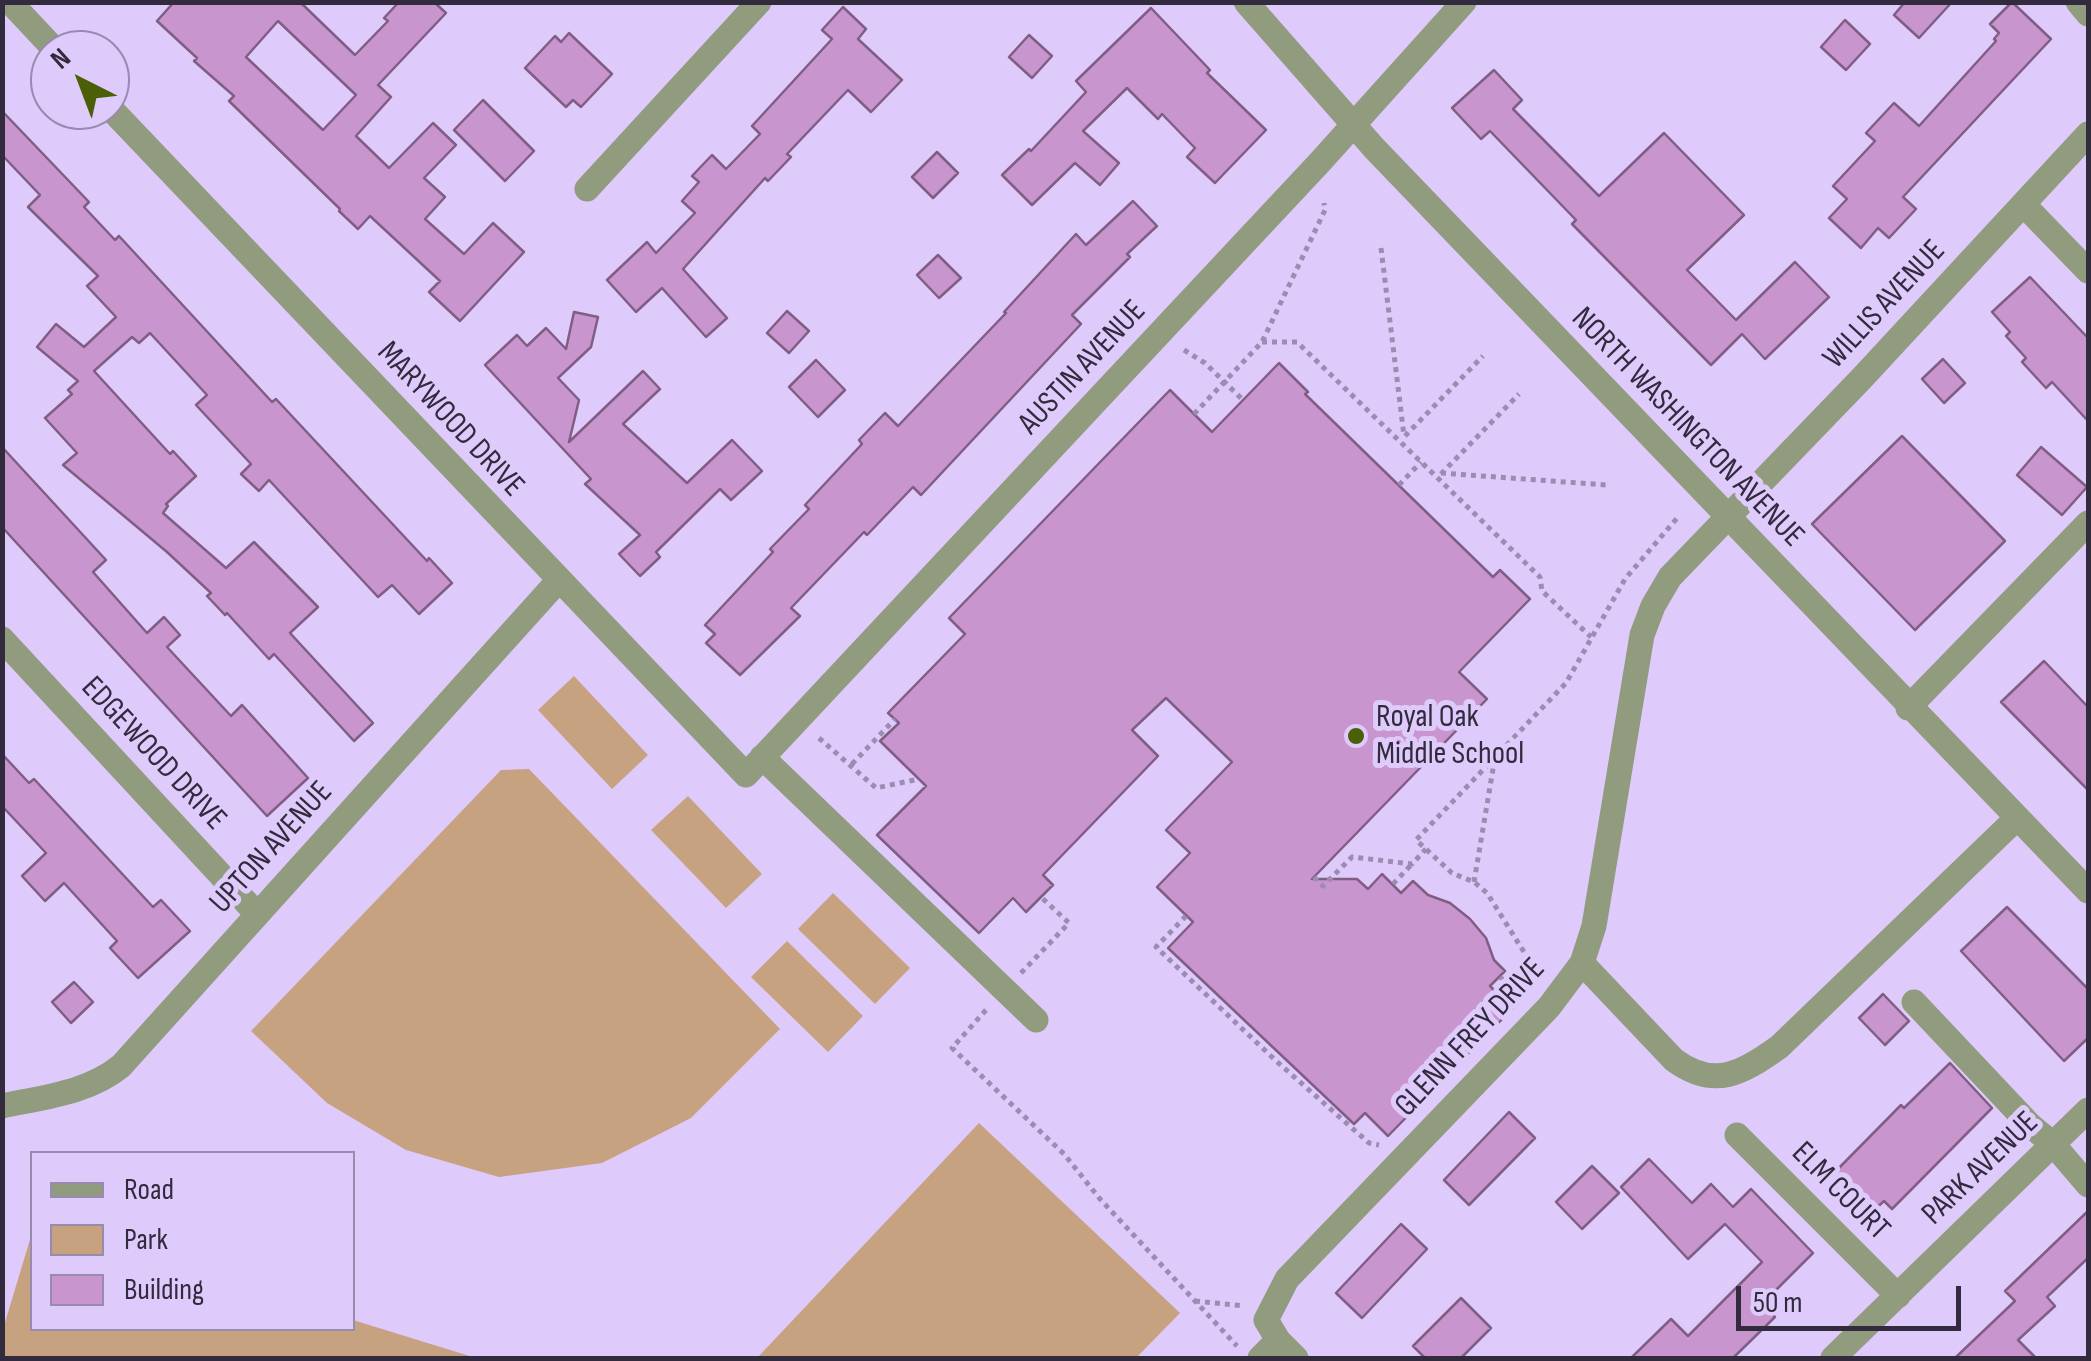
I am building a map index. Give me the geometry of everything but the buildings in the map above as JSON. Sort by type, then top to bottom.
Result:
[{"type":"street","points":[[10,2],[36,30]]},
{"type":"street","points":[[588,189],[760,2]]},
{"type":"street","name":"NORTH WASHINGTON AVENUE","points":[[1246,2],[1354,124],[2088,892]]},
{"type":"street","name":"AUSTIN AVENUE","points":[[754,766],[1464,2]]},
{"type":"street","points":[[2078,2],[2088,14]]},
{"type":"street","name":"MARYWOOD DRIVE","points":[[130,129],[558,581],[754,766],[1036,1020]]},
{"type":"street","name":"WILLIS AVENUE","points":[[1728,518],[2088,134]]},
{"type":"street","points":[[2023,204],[2088,271]]},
{"type":"street","name":"GLENN FREY DRIVE","points":[[1268,1351],[1266,1320],[1287,1279],[1549,1008],[1582,962],[1594,926],[1642,635],[1670,577],[1728,518]]},
{"type":"street","points":[[1908,708],[2088,523]]},
{"type":"street","points":[[2070,542],[2088,562]]},
{"type":"street","name":"UPTON AVENUE","points":[[2,1106],[87,1087],[121,1066],[558,581]]},
{"type":"street","name":"EDGEWOOD DRIVE","points":[[2,639],[256,913]]},
{"type":"street","points":[[1582,962],[1674,1060],[1692,1073],[1711,1077],[1732,1075],[1779,1047],[2017,818]]},
{"type":"street","points":[[1914,1002],[2088,1185]]},
{"type":"street","name":"PARK AVENUE","points":[[1833,1358],[2088,1110]]},
{"type":"street","name":"ELM COURT","points":[[1737,1136],[1898,1296]]},
{"type":"path","points":[[1194,414],[1262,342],[1325,210],[1324,203]]},
{"type":"path","points":[[1381,248],[1402,439]]},
{"type":"path","points":[[1262,342],[1296,342],[1439,475],[1540,577],[1542,591],[1592,636]]},
{"type":"path","points":[[1184,350],[1204,363],[1243,400]]},
{"type":"path","points":[[1402,439],[1483,356]]},
{"type":"path","points":[[1439,475],[1519,394]]},
{"type":"path","points":[[1399,485],[1421,462]]},
{"type":"path","points":[[1439,475],[1607,485]]},
{"type":"path","points":[[1535,984],[1524,952],[1499,908],[1474,882],[1452,873],[1416,840],[1566,683],[1625,578],[1678,517]]},
{"type":"path","points":[[852,764],[895,719]]},
{"type":"path","points":[[819,738],[876,788],[919,779]]},
{"type":"path","points":[[1474,882],[1495,758]]},
{"type":"path","points":[[1393,884],[1426,849]]},
{"type":"path","points":[[1314,877],[1324,886],[1352,857],[1412,864]]},
{"type":"path","points":[[1041,897],[1068,923],[952,1048],[1064,1154],[1192,1300],[1268,1351]]},
{"type":"path","points":[[1186,916],[1156,946],[1369,1143],[1381,1146],[1392,1139]]},
{"type":"path","points":[[1500,976],[1526,1000]]},
{"type":"path","points":[[1192,1300],[1249,1306]]},
{"type":"green space","points":[[574,676],[648,755],[612,789],[538,710]]},
{"type":"green space","points":[[529,769],[780,1029],[691,1118],[602,1163],[499,1177],[406,1150],[327,1103],[251,1031],[501,770]]},
{"type":"green space","points":[[688,796],[762,874],[726,908],[651,830]]},
{"type":"green space","points":[[833,893],[910,968],[875,1004],[798,929]]},
{"type":"green space","points":[[787,941],[863,1016],[828,1052],[751,977]]},
{"type":"green space","points":[[979,1123],[1180,1313],[1136,1358],[757,1358]]},
{"type":"green space","points":[[30,1240],[30,1331],[355,1331],[355,1321],[476,1358],[3,1358],[3,1329]]},
{"type":"place","name":"Royal Oak Middle School","points":[[1356,736]]}]
